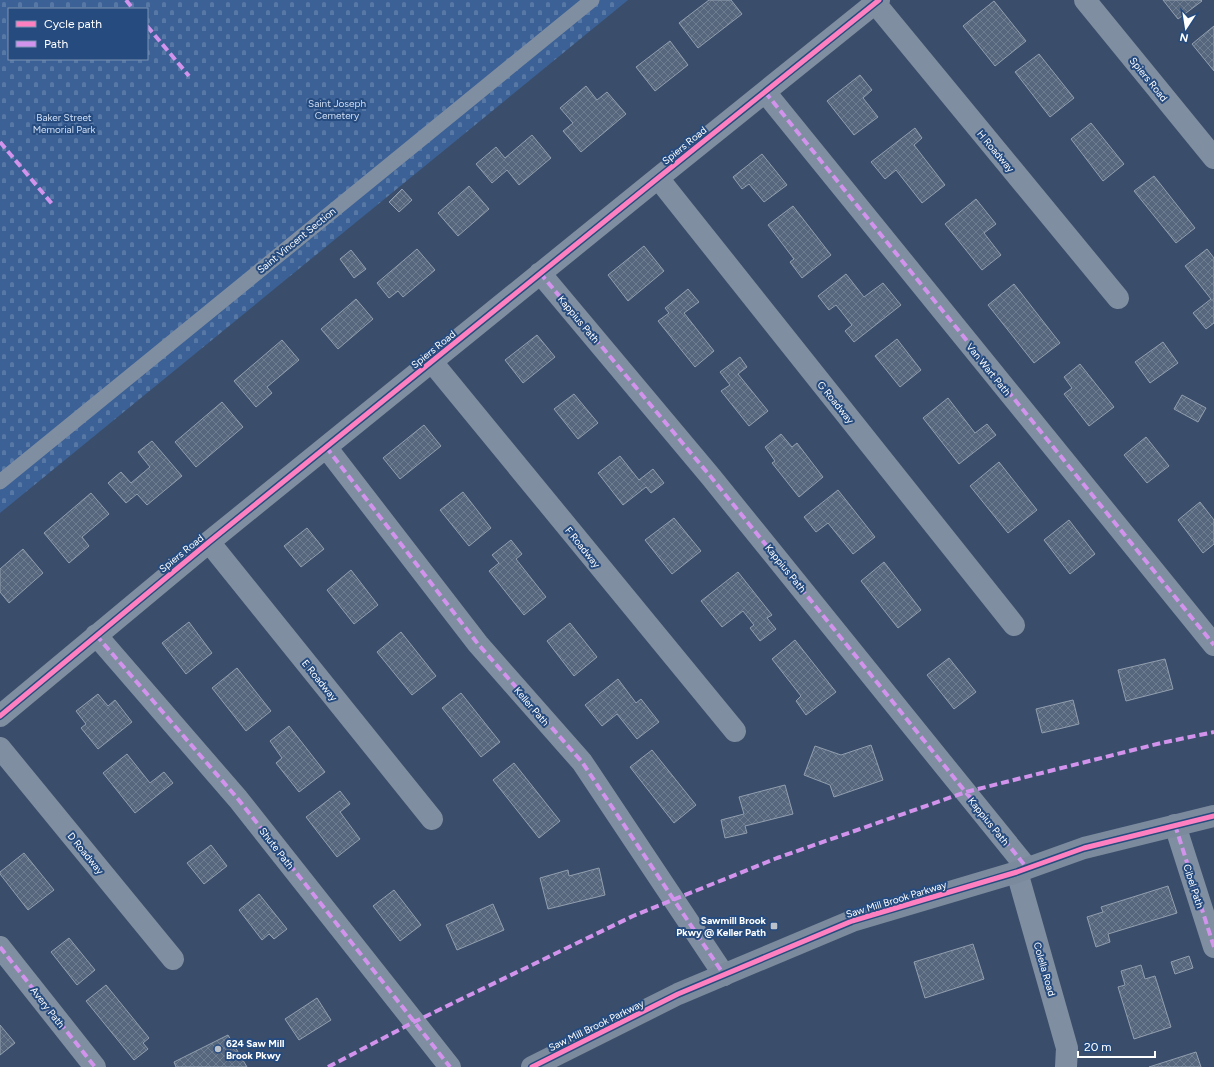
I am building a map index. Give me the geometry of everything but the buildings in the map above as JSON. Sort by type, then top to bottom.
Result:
[{"type":"street","name":"Spiers Road","points":[[1085,0],[1214,158]]},
{"type":"street","name":"Spiers Road","points":[[0,716],[209,542],[877,2]]},
{"type":"street","name":"H Roadway","points":[[877,2],[1118,298]]},
{"type":"street","name":"Van Wart Path","points":[[765,92],[1214,646]]},
{"type":"street","name":"G Roadway","points":[[658,178],[1014,625]]},
{"type":"street","name":"Kappius Path","points":[[540,273],[721,489],[1022,870]]},
{"type":"street","name":"F Roadway","points":[[432,362],[735,731]]},
{"type":"street","name":"Keller Path","points":[[326,447],[478,644],[582,762],[724,975]]},
{"type":"street","name":"E Roadway","points":[[209,542],[432,819]]},
{"type":"street","name":"Shute Path","points":[[96,635],[238,800],[450,1067]]},
{"type":"street","name":"D Roadway","points":[[0,748],[173,959]]},
{"type":"street","name":"Saw Mill Brook Parkway","points":[[532,1067],[678,994],[852,921],[1022,870],[1084,848],[1214,816]]},
{"type":"street","name":"Cibel Path","points":[[1175,825],[1214,947]]},
{"type":"street","name":"Colella Road","points":[[1022,870],[1067,1048],[1066,1067]]},
{"type":"street","name":"Avery Path","points":[[0,947],[95,1067]]},
{"type":"lane","name":"Saint Vincent Section","points":[[0,482],[592,0]]},
{"type":"green space","name":"Saint Joseph Cemetery","points":[[0,0],[628,0],[0,513]]},
{"type":"marked path","points":[[126,0],[132,8]]},
{"type":"marked path","points":[[148,27],[189,76]]},
{"type":"marked path","points":[[765,92],[1214,645]]},
{"type":"marked path","points":[[0,142],[53,205]]},
{"type":"marked path","points":[[540,273],[711,477],[1027,868]]},
{"type":"marked path","points":[[326,447],[478,644],[582,762],[724,975]]},
{"type":"marked path","points":[[96,635],[238,799],[450,1067]]},
{"type":"marked path","points":[[328,1067],[414,1022],[633,916],[777,858],[966,792],[1161,743],[1214,732]]},
{"type":"marked path","points":[[1175,825],[1214,947]]},
{"type":"marked path","points":[[0,947],[95,1067]]},
{"type":"cycle path","points":[[0,716],[209,542],[879,0]]},
{"type":"cycle path","points":[[532,1067],[678,994],[852,921],[1017,872],[1084,848],[1214,816]]},
{"type":"place","name":"Sawmill Brook Pkwy @ Keller Path","points":[[774,926]]},
{"type":"place","name":"624 Saw Mill Brook Pkwy","points":[[218,1049]]},
{"type":"park label","name":"Baker Street Memorial Park","points":[[64,122]]}]
